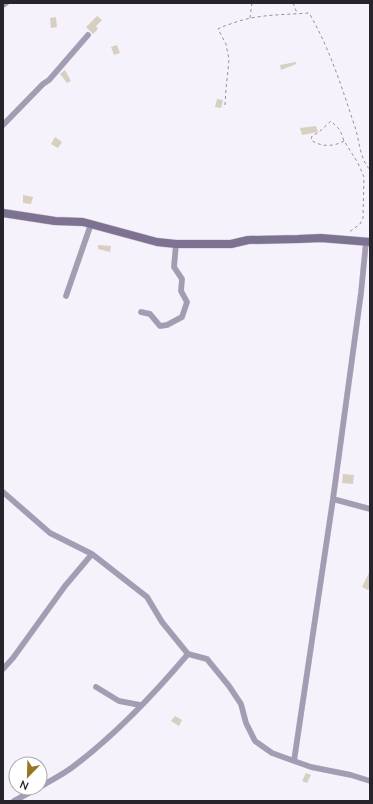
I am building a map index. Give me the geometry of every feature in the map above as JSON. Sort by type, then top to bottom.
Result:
[{"type":"street","points":[[3,125],[42,84],[49,80],[88,35]]},
{"type":"street","points":[[3,213],[28,218],[91,224],[157,242],[176,244],[231,244],[248,240],[321,238],[368,242],[333,499],[294,761]]},
{"type":"street","points":[[66,296],[91,224]]},
{"type":"street","points":[[141,312],[150,314],[160,326],[167,325],[182,317],[187,302],[181,291],[182,279],[174,267],[176,244]]},
{"type":"street","points":[[3,492],[50,533],[92,554],[147,597],[162,622],[188,654],[207,659],[230,686],[241,704],[246,723],[255,742],[272,753],[311,767],[351,775],[370,781]]},
{"type":"street","points":[[333,499],[370,509]]},
{"type":"street","points":[[3,669],[13,658],[65,586],[92,554]]},
{"type":"street","points":[[48,782],[74,767],[120,726],[165,681],[188,654]]},
{"type":"street","points":[[96,687],[119,701],[140,705]]},
{"type":"street","points":[[14,801],[26,798]]},
{"type":"path","points":[[250,18],[252,3]]},
{"type":"path","points":[[293,3],[297,14]]},
{"type":"path","points":[[225,105],[229,60],[226,44],[218,29],[258,16],[309,13],[320,32],[340,78],[348,109],[356,128],[362,158],[370,170]]},
{"type":"path","points":[[338,240],[360,224],[364,218],[364,177],[358,163],[344,141],[340,130],[331,121],[312,136],[311,140],[316,144],[332,146],[344,141]]},
{"type":"building","points":[[97,16],[102,20],[96,26],[98,29],[93,34],[86,27]]},
{"type":"building","points":[[56,17],[57,27],[51,28],[50,18]]},
{"type":"building","points":[[117,45],[120,53],[114,55],[111,47]]},
{"type":"building","points":[[296,62],[296,64],[281,70],[280,65]]},
{"type":"building","points":[[65,70],[71,81],[67,83],[60,74]]},
{"type":"building","points":[[217,99],[223,100],[221,108],[215,107]]},
{"type":"building","points":[[316,126],[318,132],[302,135],[300,128]]},
{"type":"building","points":[[55,137],[62,142],[58,148],[51,144]]},
{"type":"building","points":[[23,195],[33,197],[31,204],[23,203]]},
{"type":"building","points":[[98,245],[111,246],[110,252],[98,249]]},
{"type":"building","points":[[343,474],[354,475],[353,484],[342,483]]},
{"type":"building","points":[[370,571],[370,586],[368,590],[362,587]]},
{"type":"building","points":[[175,716],[182,720],[179,726],[171,721]]},
{"type":"building","points":[[306,773],[311,775],[307,783],[302,781]]}]
